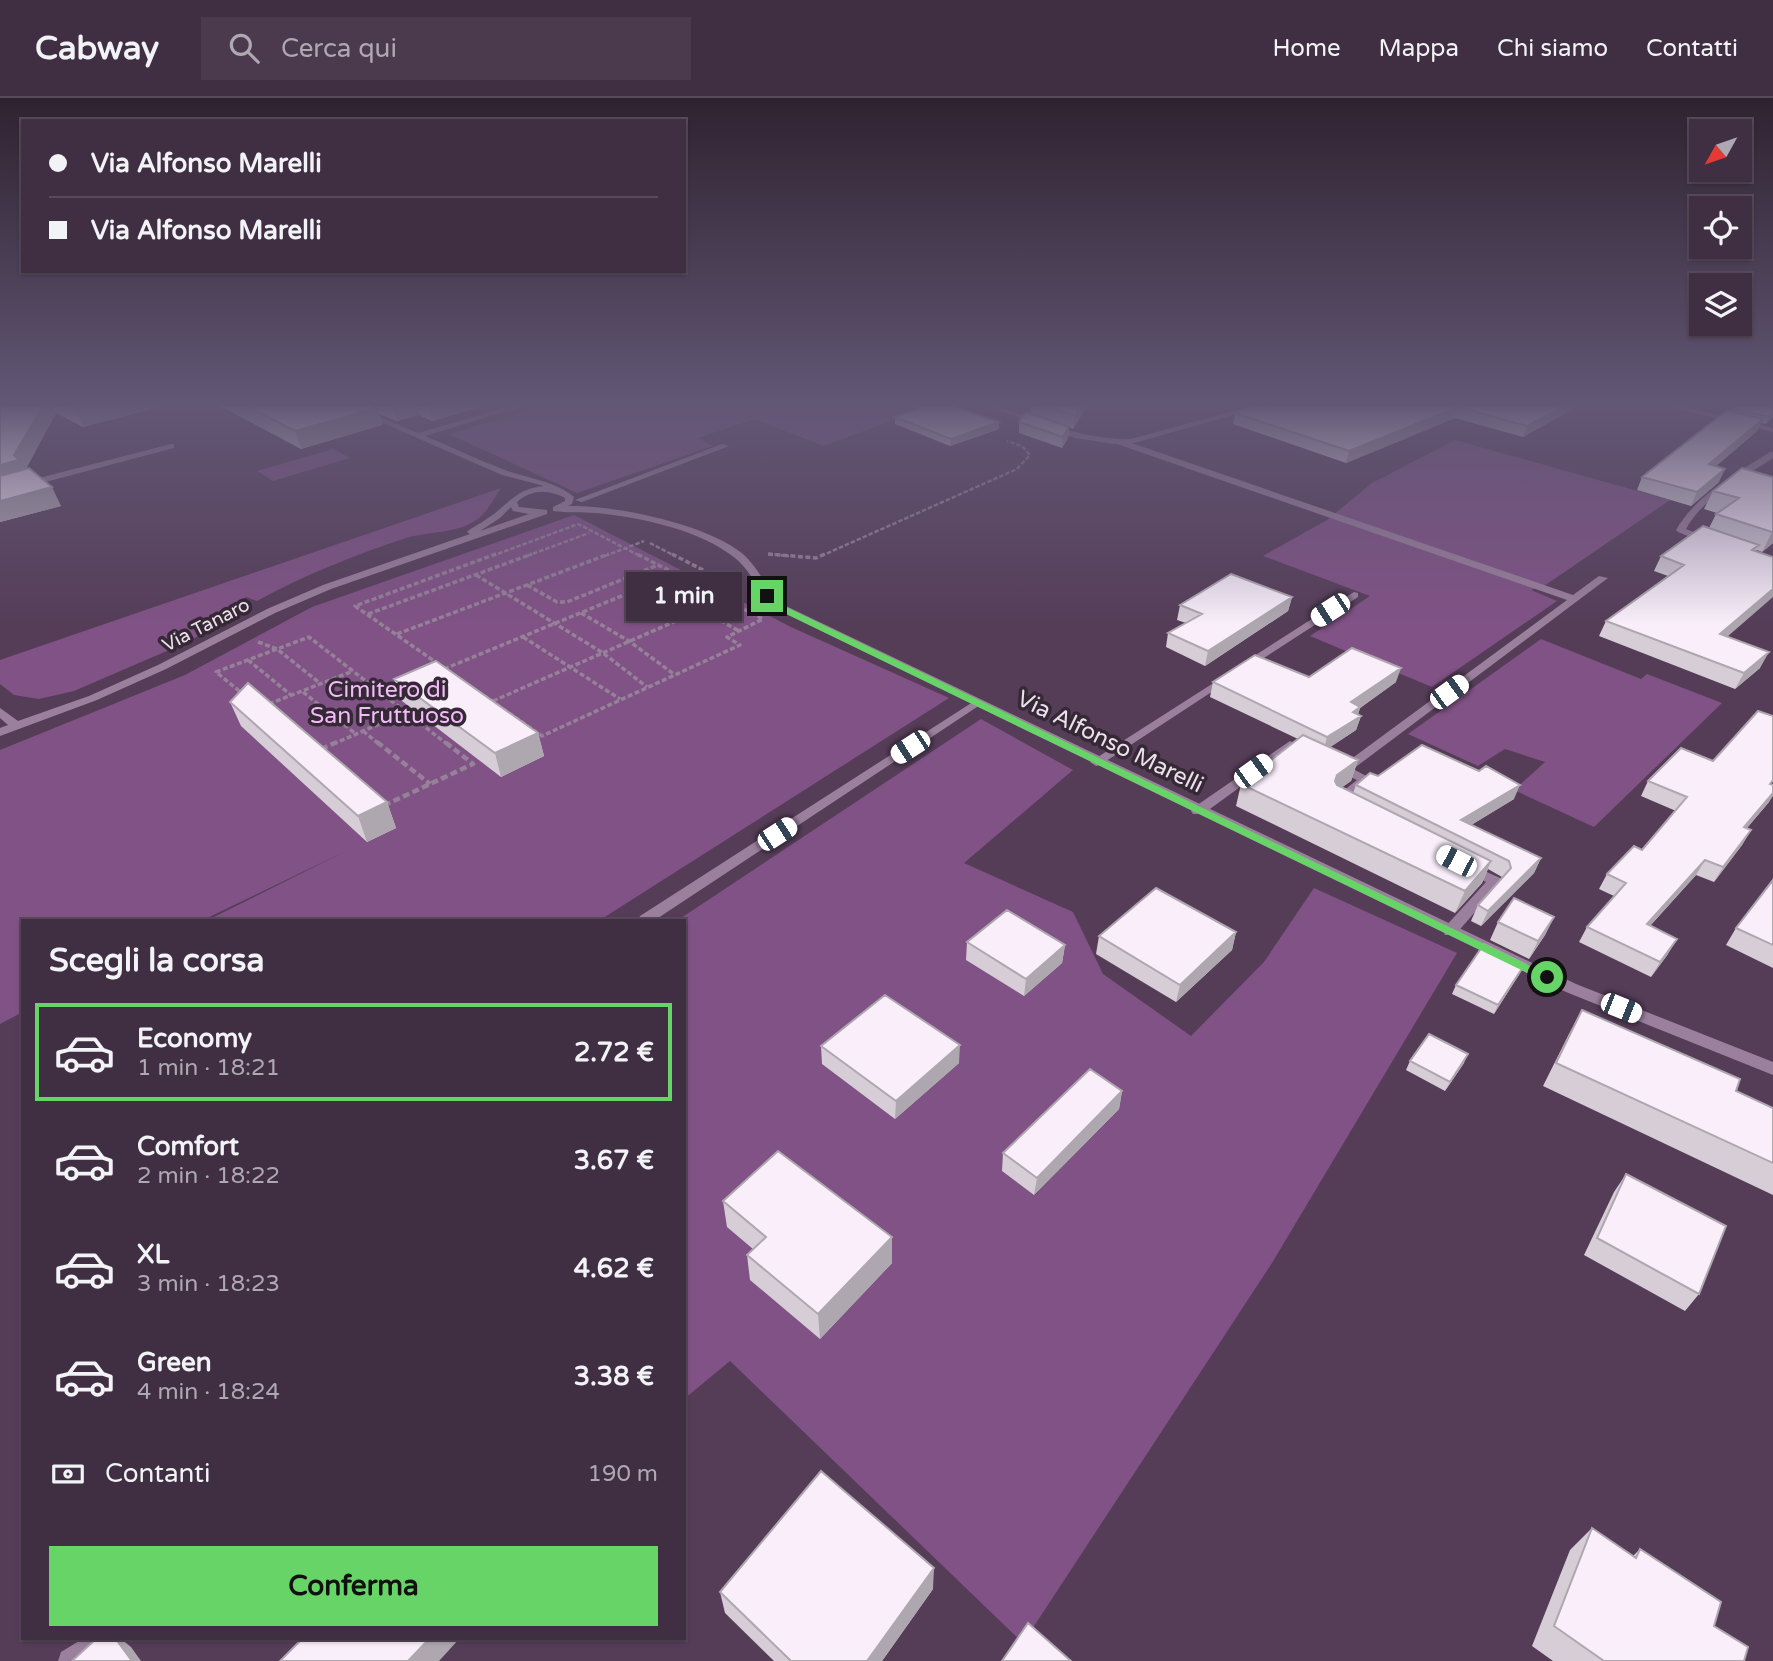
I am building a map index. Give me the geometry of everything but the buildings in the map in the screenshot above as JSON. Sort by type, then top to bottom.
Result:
[{"type":"street","points":[[0,491],[46,479]]},
{"type":"street","points":[[512,479],[515,482],[515,498]]},
{"type":"street","name":"Via Alfonso Marelli","points":[[529,479],[566,493],[598,511]]},
{"type":"street","points":[[579,500],[636,479]]},
{"type":"street","points":[[1227,479],[1575,599]]},
{"type":"street","points":[[1715,543],[1681,530],[1685,520],[1737,479]]},
{"type":"street","name":"Via Alfonso Marelli","points":[[566,493],[541,489],[515,498],[512,506],[519,510],[544,512],[557,509],[598,511],[671,523],[737,554],[776,605],[1096,762],[1571,988],[1773,1069]]},
{"type":"street","points":[[557,509],[569,502],[566,493]]},
{"type":"street","name":"Via Tanaro","points":[[429,551],[482,526],[515,498]]},
{"type":"street","name":"Via Tanaro","points":[[0,732],[162,667],[271,611],[327,587],[544,512]]},
{"type":"street","points":[[1344,770],[1603,578]]},
{"type":"street","points":[[1096,762],[1354,595]]},
{"type":"street","points":[[647,919],[976,703]]},
{"type":"street","points":[[0,712],[17,726]]},
{"type":"street","points":[[1198,811],[1290,745],[1366,779],[1337,802],[1349,808]]},
{"type":"street","points":[[1450,931],[1495,881],[1460,863]]},
{"type":"street","points":[[70,1661],[103,1640]]},
{"type":"path","points":[[737,554],[816,558],[995,479]]},
{"type":"path","points":[[578,524],[625,547],[763,619],[727,637],[740,645],[542,736],[355,606],[578,524]]},
{"type":"path","points":[[368,614],[593,531]]},
{"type":"path","points":[[493,701],[744,591],[634,536]]},
{"type":"path","points":[[397,634],[644,540]]},
{"type":"path","points":[[527,585],[556,602],[567,602],[658,565]]},
{"type":"path","points":[[433,673],[676,574]]},
{"type":"path","points":[[476,575],[603,653],[648,687]]},
{"type":"path","points":[[654,583],[739,631]]},
{"type":"path","points":[[581,613],[629,641],[675,675]]},
{"type":"path","points":[[523,636],[621,700]]},
{"type":"path","points":[[269,705],[385,805],[473,764],[383,694],[353,671],[309,638],[216,672],[260,708],[353,671]]},
{"type":"path","points":[[277,649],[321,684]]},
{"type":"path","points":[[248,660],[292,695]]},
{"type":"path","points":[[383,694],[408,684]]},
{"type":"path","points":[[303,691],[356,734]]},
{"type":"path","points":[[321,749],[406,712]]},
{"type":"path","points":[[363,731],[430,784]]},
{"type":"green space","points":[[546,479],[618,479],[577,493]]},
{"type":"green space","points":[[1380,479],[1595,479],[1670,500],[1547,584],[1531,590],[1557,601],[1432,687],[1310,636],[1370,596],[1263,556],[1327,520]]},
{"type":"green space","points":[[501,488],[485,512],[471,523],[453,530],[406,538],[368,551],[311,574],[257,601],[246,597],[233,604],[243,608],[190,641],[74,691],[39,699],[14,695],[0,684],[0,660]]},
{"type":"green space","name":"Cimitero di San Fruttuoso","points":[[574,515],[791,627],[949,698],[602,919],[210,919],[346,851],[205,919],[21,919],[21,1013],[0,1024],[0,750],[185,675],[312,607]]},
{"type":"green space","points":[[1541,639],[1641,679],[1647,674],[1722,703],[1594,827],[1514,790],[1545,762],[1505,749],[1478,766],[1408,734]]},
{"type":"green space","points":[[981,719],[1073,770],[964,863],[1073,912],[1103,974],[1191,1036],[1264,962],[1314,888],[1457,953],[1272,1263],[1023,1643],[730,1361],[686,1397],[686,919],[680,919]],"holes":[[[1118,1108],[1035,1195],[1002,1171]]]},
{"type":"route","points":[[767,596],[779,607],[1547,977]]}]
